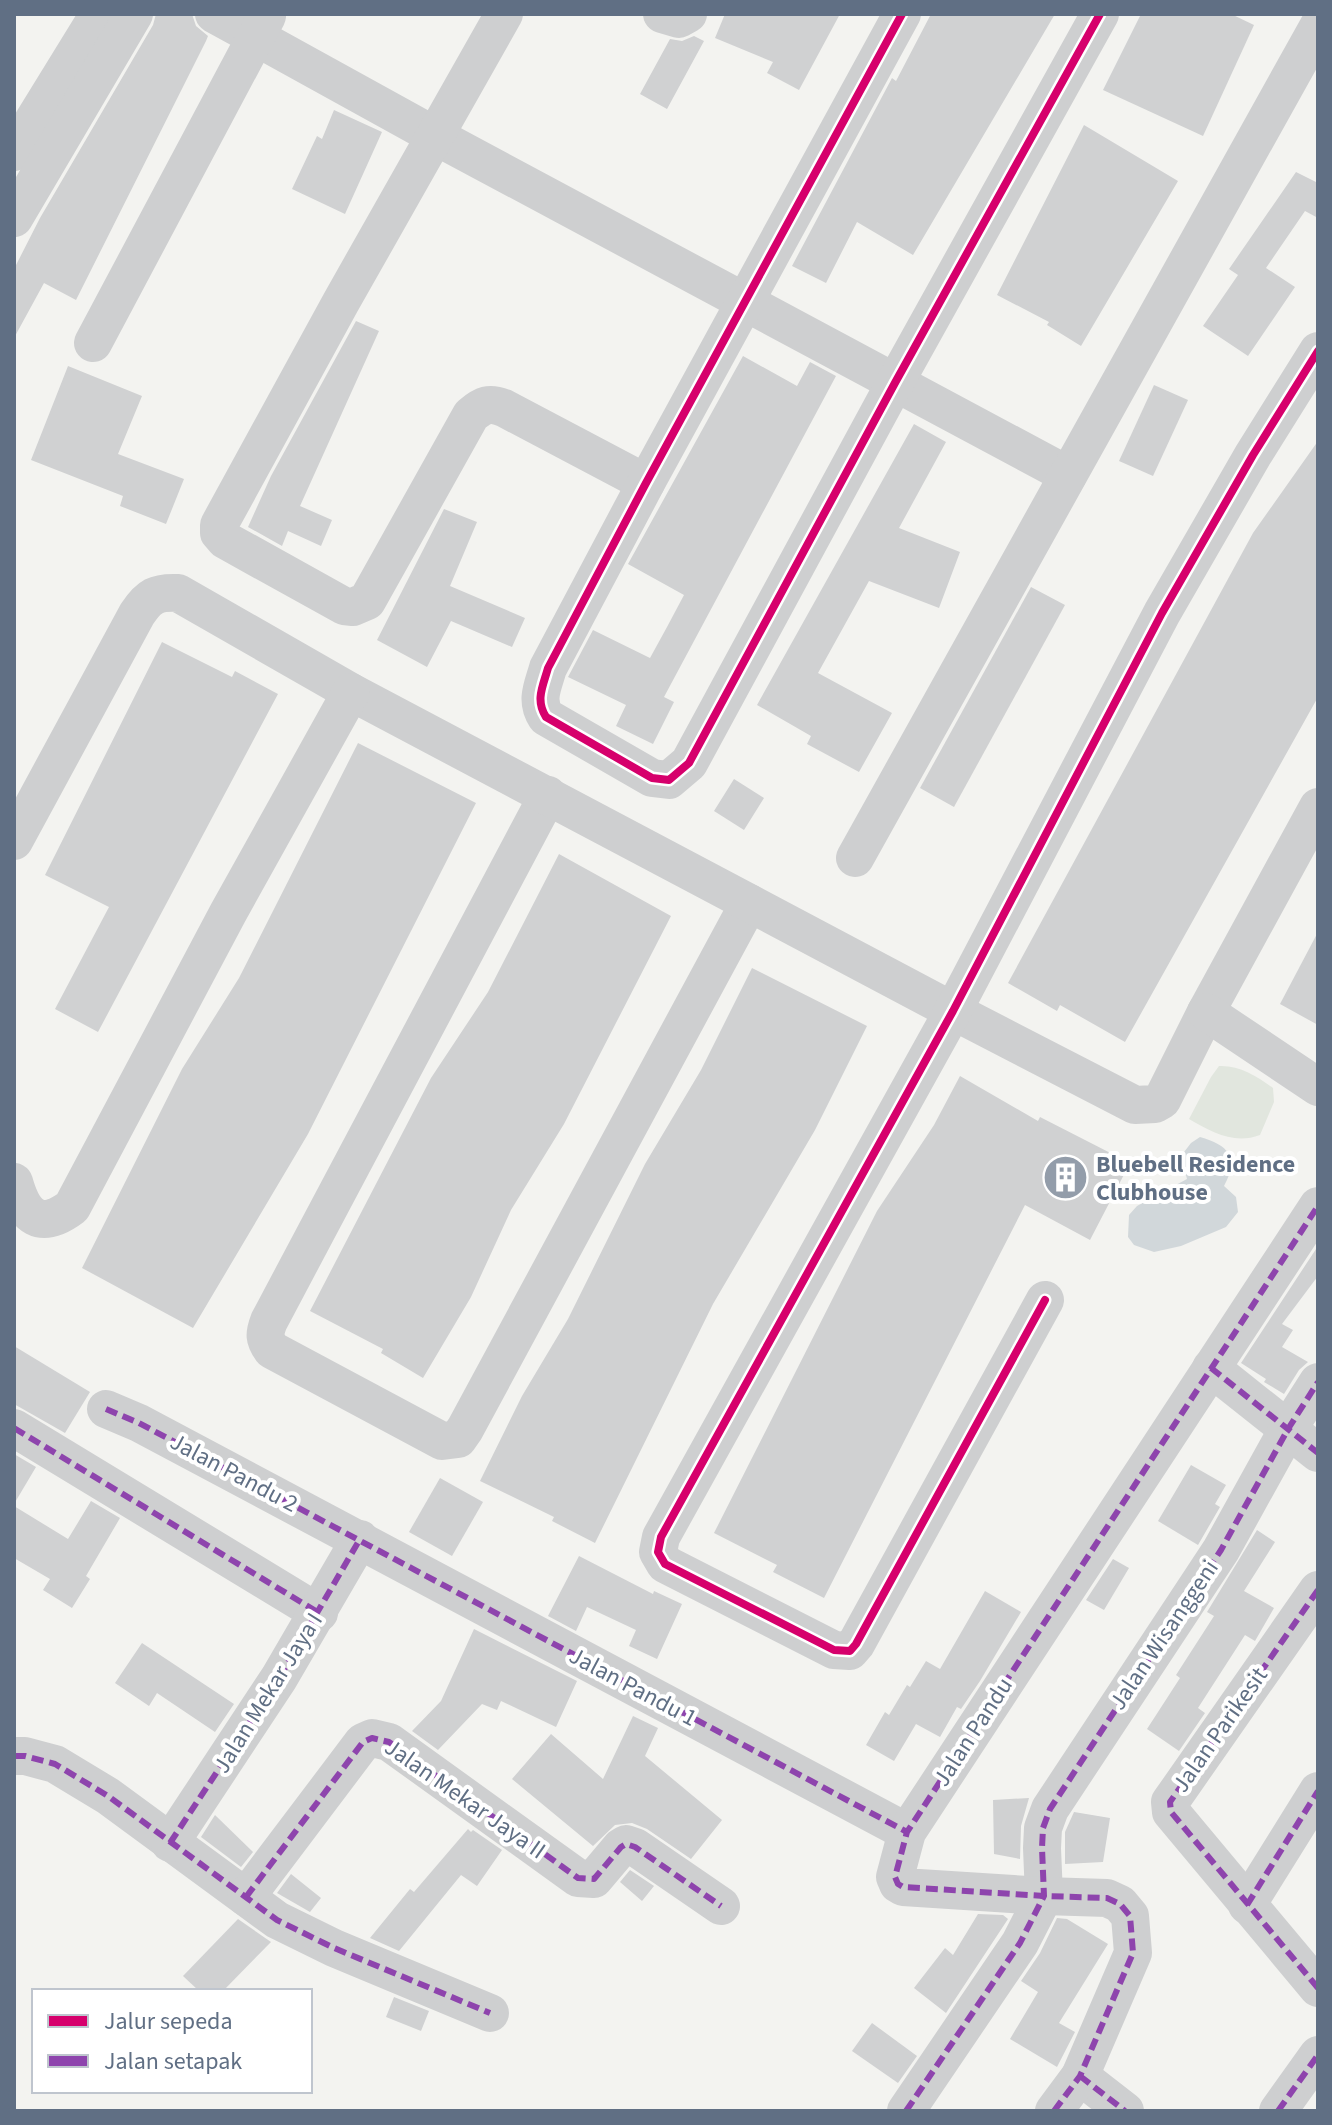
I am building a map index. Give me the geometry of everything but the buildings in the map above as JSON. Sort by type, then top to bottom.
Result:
[{"type":"street","points":[[14,152],[99,14]]},
{"type":"street","points":[[14,218],[134,14]]},
{"type":"street","points":[[214,14],[262,25],[437,137],[1068,475]]},
{"type":"street","points":[[504,14],[341,302],[219,525],[219,533],[225,540],[344,606],[360,606],[367,601],[471,415],[492,403],[646,483]]},
{"type":"street","points":[[662,14],[679,19],[688,14]]},
{"type":"street","points":[[902,14],[548,668],[539,697],[539,708],[546,717],[652,778],[669,780],[689,763],[1100,14]]},
{"type":"street","points":[[93,343],[262,25]]},
{"type":"street","points":[[855,858],[1318,27]]},
{"type":"street","points":[[1045,1300],[850,1651],[834,1650],[665,1564],[658,1552],[661,1537],[953,1011],[1162,613],[1253,455],[1318,351]]},
{"type":"street","points":[[14,841],[137,614],[148,598],[160,592],[178,593],[351,692],[953,1011],[1135,1105],[1144,1106],[1162,1100],[1206,1012],[1318,807]]},
{"type":"street","points":[[14,1182],[20,1203],[33,1217],[45,1220],[57,1218],[72,1207],[351,692]]},
{"type":"street","points":[[548,795],[269,1321],[265,1333],[266,1342],[272,1350],[442,1441],[458,1439],[749,903]]},
{"type":"street","points":[[1206,1012],[1318,1087]]},
{"type":"street","name":"Jalan Pandu","points":[[1054,2111],[1080,2076],[1133,1953],[1130,1916],[1120,1904],[1107,1898],[903,1887],[895,1877],[907,1832],[1318,1206]]},
{"type":"street","points":[[1211,1368],[1318,1453]]},
{"type":"street","name":"Jalan Wisanggeni","points":[[1044,1896],[1043,1828],[1050,1809],[1221,1550],[1288,1429],[1318,1382]]},
{"type":"street","name":"Jalan Pandu 2","points":[[106,1409],[139,1423],[360,1539]]},
{"type":"street","points":[[14,1428],[319,1613]]},
{"type":"street","name":"Jalan Pandu 1","points":[[360,1539],[907,1832]]},
{"type":"street","name":"Jalan Mekar Jaya I","points":[[170,1843],[279,1678],[360,1539]]},
{"type":"street","name":"Jalan Parikesit","points":[[1247,1905],[1171,1812],[1170,1802],[1318,1590]]},
{"type":"street","name":"Jalan Mekar Jaya II","points":[[246,1897],[363,1742],[372,1738],[389,1742],[578,1878],[594,1879],[626,1844],[635,1847],[721,1906]]},
{"type":"street","points":[[14,1756],[55,1764],[108,1796],[277,1920],[490,2013]]},
{"type":"street","points":[[1318,1791],[1247,1905],[1318,1988]]},
{"type":"street","points":[[906,2111],[1020,1943],[1044,1896]]},
{"type":"street","points":[[1278,2111],[1318,2055]]},
{"type":"street","points":[[1080,2076],[1125,2111]]},
{"type":"shaded area","points":[[1219,1066],[1248,1072],[1273,1088],[1274,1102],[1260,1135],[1232,1138],[1189,1119]]},
{"type":"shaded area","points":[[1200,1137],[1218,1144],[1228,1154],[1231,1167],[1224,1186],[1236,1197],[1238,1212],[1226,1227],[1181,1246],[1154,1252],[1134,1245],[1128,1237],[1129,1215],[1137,1206],[1187,1179],[1181,1156]]},
{"type":"marked path","points":[[1054,2111],[1080,2076],[1133,1953],[1130,1916],[1120,1904],[1107,1898],[903,1887],[895,1877],[907,1832],[1318,1206]]},
{"type":"marked path","points":[[1211,1368],[1318,1453]]},
{"type":"marked path","points":[[906,2111],[1020,1943],[1044,1896],[1043,1828],[1050,1809],[1221,1550],[1288,1429],[1318,1382]]},
{"type":"marked path","points":[[106,1409],[139,1423],[907,1832]]},
{"type":"marked path","points":[[14,1428],[319,1613]]},
{"type":"marked path","points":[[170,1843],[279,1678],[360,1539]]},
{"type":"marked path","points":[[1318,1590],[1170,1802],[1171,1812],[1318,1988]]},
{"type":"marked path","points":[[246,1897],[363,1742],[372,1738],[389,1742],[578,1878],[594,1879],[626,1844],[635,1847],[721,1906]]},
{"type":"marked path","points":[[14,1756],[55,1764],[108,1796],[277,1920],[334,1948],[490,2013]]},
{"type":"marked path","points":[[1247,1905],[1318,1791]]},
{"type":"marked path","points":[[1278,2111],[1318,2055]]},
{"type":"marked path","points":[[1080,2076],[1125,2111]]},
{"type":"cycle path","points":[[902,14],[548,668],[540,699],[546,717],[652,778],[669,780],[689,763],[1100,14]]},
{"type":"cycle path","points":[[1045,1300],[850,1651],[834,1650],[665,1564],[658,1552],[661,1537],[953,1011],[1162,613],[1253,455],[1318,351]]},
{"type":"place","name":"Bluebell Residence Clubhouse","points":[[1065,1178]]}]
